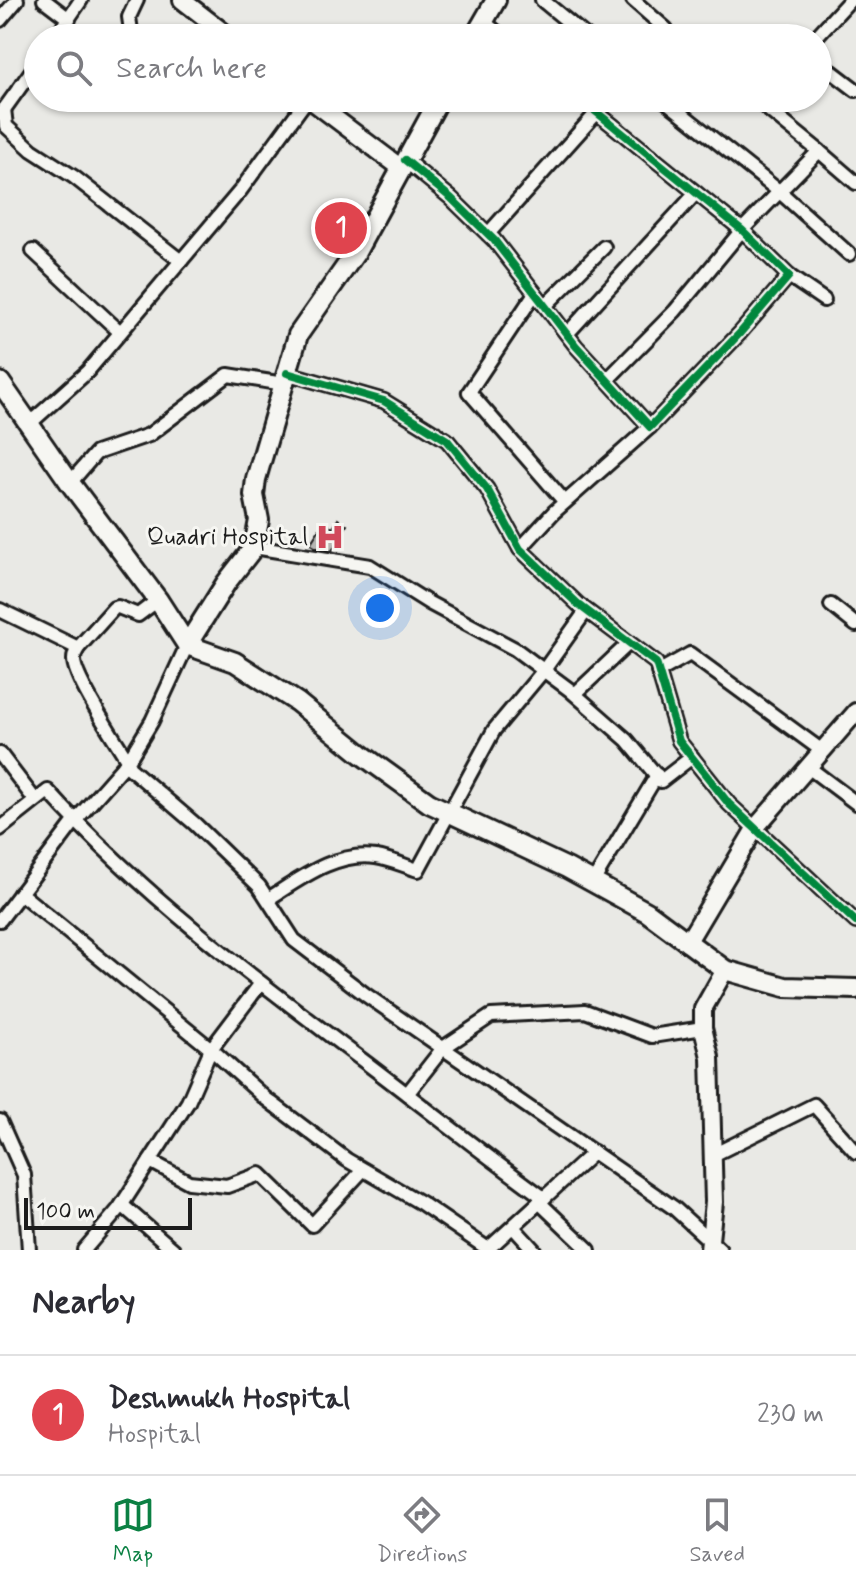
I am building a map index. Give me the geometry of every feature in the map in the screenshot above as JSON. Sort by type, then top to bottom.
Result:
[{"type":"main road","points":[[482,24],[496,0]]},
{"type":"main road","points":[[187,645],[226,583],[254,547],[259,520],[254,495],[256,479],[298,335],[356,252],[432,112]]},
{"type":"main road","points":[[0,382],[7,407],[28,425],[158,600],[187,645],[235,662],[297,702],[361,754],[429,803],[593,882],[647,912],[725,970],[785,987],[856,989]]},
{"type":"street","points":[[0,20],[17,0]]},
{"type":"street","points":[[44,0],[69,19]]},
{"type":"street","points":[[65,24],[81,0]]},
{"type":"street","points":[[130,24],[129,17],[137,0]]},
{"type":"street","points":[[542,0],[571,24]]},
{"type":"street","points":[[633,0],[654,24]]},
{"type":"street","points":[[828,24],[850,0]]},
{"type":"street","points":[[186,1],[214,24]]},
{"type":"street","points":[[832,72],[856,90]]},
{"type":"street","points":[[24,81],[2,112],[6,126],[32,150],[74,177],[181,261]]},
{"type":"street","points":[[28,425],[87,372],[240,191],[298,112]]},
{"type":"street","points":[[328,112],[451,198],[488,234],[567,334],[650,427]]},
{"type":"street","points":[[488,234],[598,112],[742,230],[789,276],[824,300]]},
{"type":"street","points":[[680,112],[780,192],[849,254]]},
{"type":"street","points":[[771,112],[856,183]]},
{"type":"street","points":[[607,380],[675,311],[742,230],[819,151]]},
{"type":"street","points":[[567,334],[696,193]]},
{"type":"street","points":[[545,306],[604,247]]},
{"type":"street","points":[[33,251],[120,332]]},
{"type":"street","points":[[520,549],[565,502],[650,427],[740,333],[789,276]]},
{"type":"street","points":[[535,293],[469,392],[565,502]]},
{"type":"street","points":[[70,483],[96,453],[149,435],[228,375],[286,378],[384,401],[447,440],[487,489],[520,549],[586,611],[656,663],[679,741],[729,804],[856,922]]},
{"type":"street","points":[[254,547],[370,566],[429,603],[515,649],[575,694],[627,740],[661,781],[692,757]]},
{"type":"street","points":[[158,600],[138,615],[114,608],[78,648],[75,665],[92,702],[127,762],[259,886],[294,940],[366,995],[674,1208],[713,1246]]},
{"type":"street","points":[[831,605],[856,625]]},
{"type":"street","points":[[0,610],[78,648]]},
{"type":"street","points":[[268,899],[313,871],[351,856],[378,857],[418,870],[494,730],[544,670],[586,611]]},
{"type":"street","points":[[575,694],[629,643]]},
{"type":"street","points":[[0,920],[75,821],[127,762],[152,721],[187,645]]},
{"type":"street","points":[[658,672],[690,654],[821,750]]},
{"type":"street","points":[[687,943],[756,827],[856,712]]},
{"type":"street","points":[[0,754],[35,800]]},
{"type":"street","points":[[808,767],[856,803]]},
{"type":"street","points":[[593,882],[657,775]]},
{"type":"street","points":[[0,829],[48,791],[75,821],[261,983],[542,1200],[589,1250]]},
{"type":"street","points":[[20,893],[211,1049],[265,1098],[347,1160],[421,1203],[488,1249],[594,1152]]},
{"type":"street","points":[[713,1246],[710,1057],[703,1028],[703,1009],[725,970]]},
{"type":"street","points":[[84,1250],[122,1205],[188,1102],[211,1049],[261,983]]},
{"type":"street","points":[[407,1094],[443,1048],[491,1016],[585,1011],[652,1036],[703,1028]]},
{"type":"street","points":[[713,1155],[814,1105],[856,1152]]},
{"type":"street","points":[[0,1121],[24,1175],[29,1250]]},
{"type":"street","points":[[150,1161],[189,1182],[227,1186],[260,1174],[312,1225],[363,1170]]},
{"type":"street","points":[[122,1205],[174,1250]]},
{"type":"street","points":[[513,1227],[534,1250]]},
{"type":"building","points":[[344,216],[353,224],[337,241],[328,233]]},
{"type":"building","points":[[338,519],[347,525],[332,551],[310,544],[324,522],[333,528]]},
{"type":"cycle path","points":[[405,160],[451,198],[494,240],[576,346],[650,427],[740,333],[789,276],[742,230],[596,112]]},
{"type":"cycle path","points":[[287,373],[384,401],[447,440],[487,489],[520,549],[579,605],[656,663],[679,741],[729,804],[856,922]]},
{"type":"place","name":"Deshmukh Hospital","points":[[341,228]]},
{"type":"place","name":"Quadri Hospital","points":[[330,537]]}]
